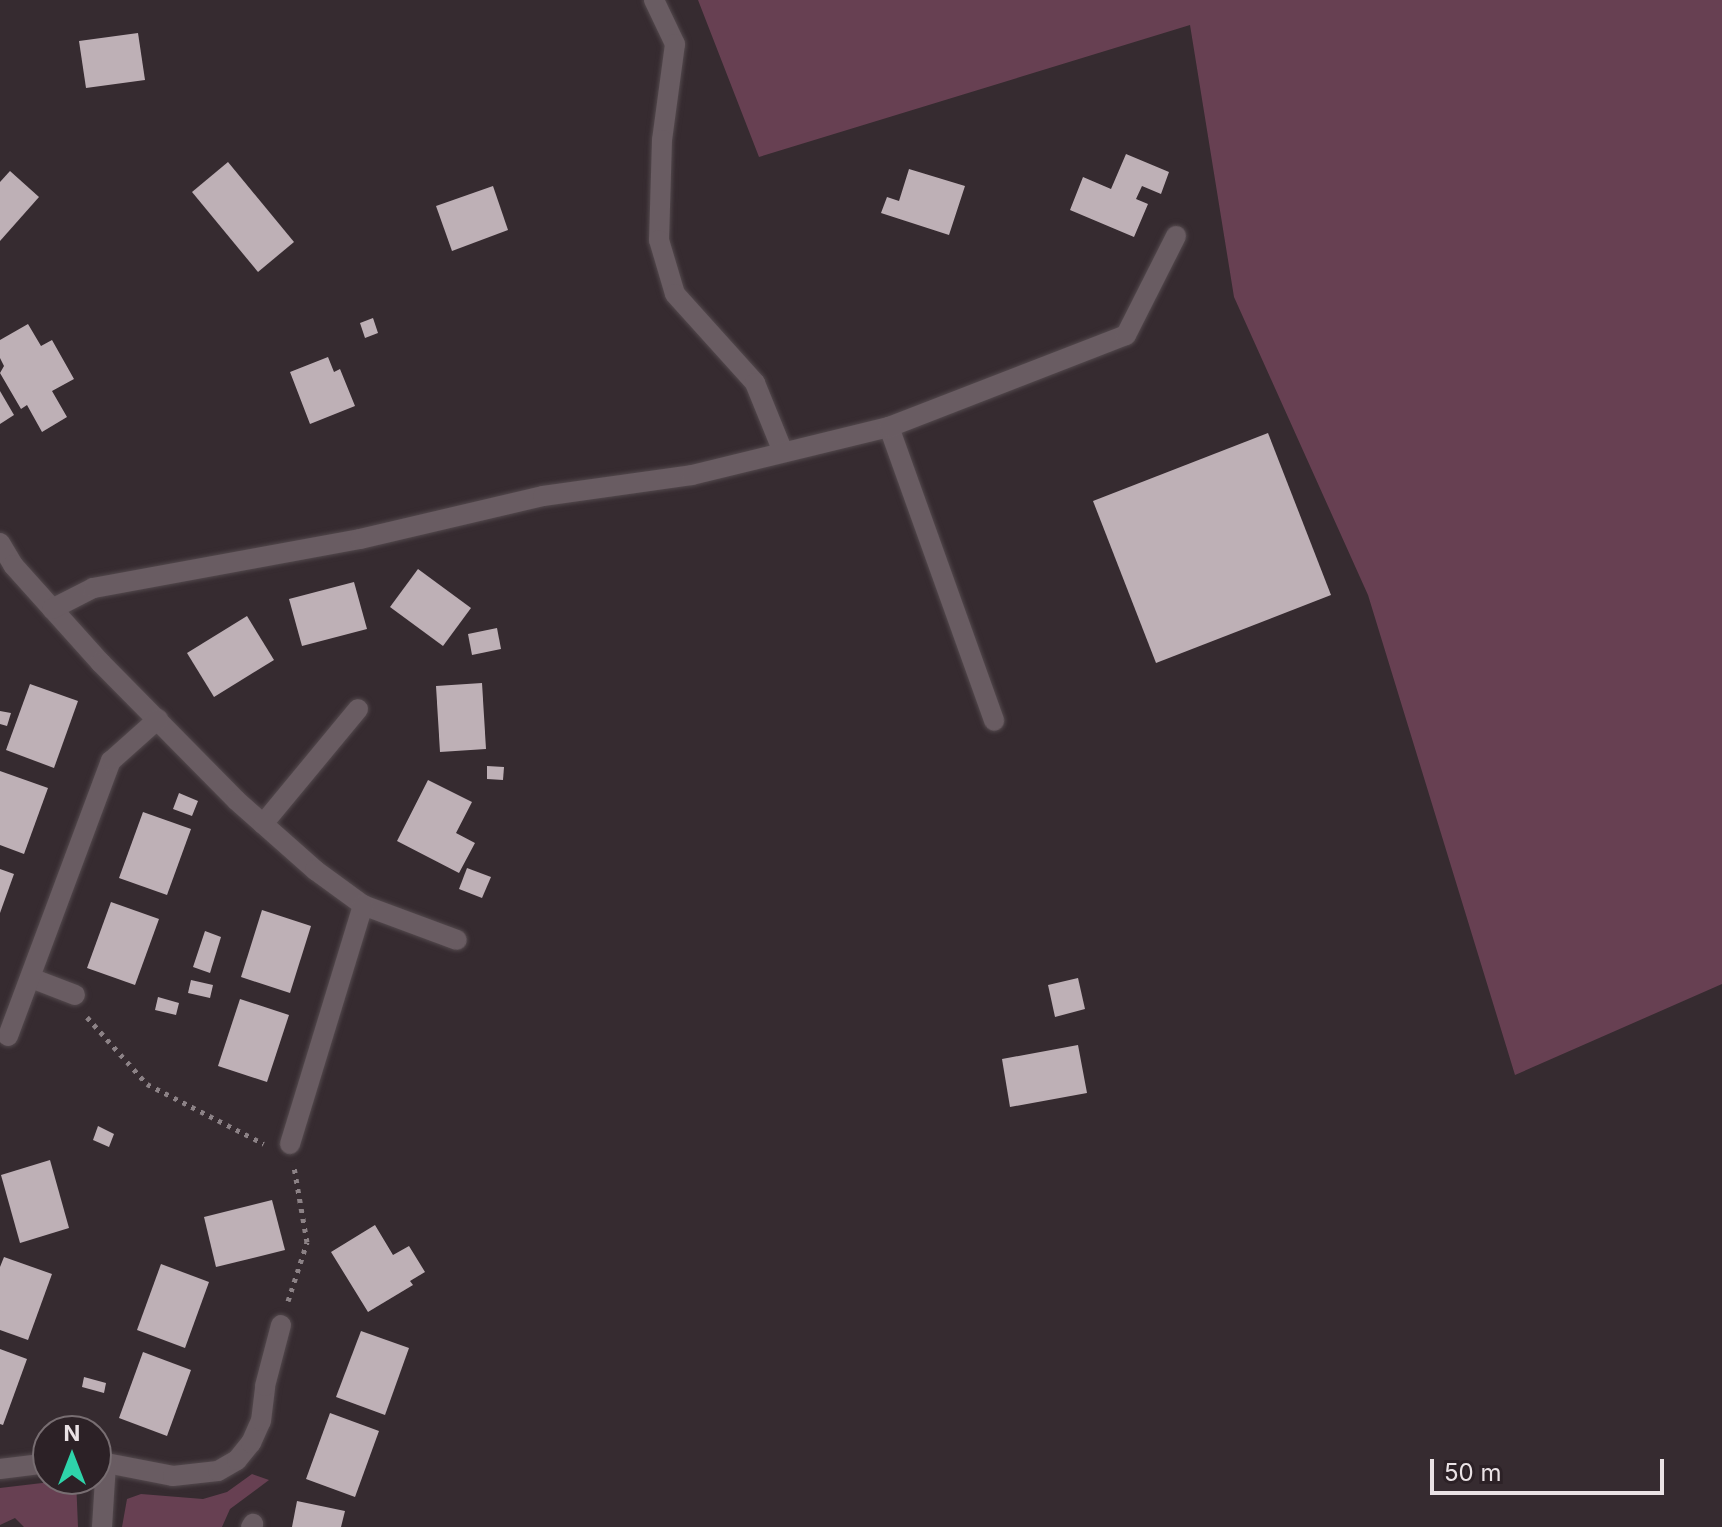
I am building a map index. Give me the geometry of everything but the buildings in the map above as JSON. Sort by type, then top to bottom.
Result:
[{"type":"street","points":[[654,0],[675,44],[662,140],[659,240],[675,294],[755,383],[783,452]]},
{"type":"street","points":[[52,609],[93,588],[360,539],[543,496],[692,475],[889,427],[1126,335],[1176,236]]},
{"type":"street","points":[[889,427],[994,721]]},
{"type":"street","points":[[0,543],[13,565],[52,609],[263,824],[315,870],[363,905],[457,940]]},
{"type":"street","points":[[263,824],[358,709]]},
{"type":"street","points":[[8,1036],[111,761],[158,719]]},
{"type":"street","points":[[290,1144],[363,905]]},
{"type":"street","points":[[31,978],[75,995]]},
{"type":"street","points":[[112,1464],[173,1476],[218,1471],[237,1460],[251,1443],[261,1421],[265,1386],[281,1325]]},
{"type":"street","points":[[0,1469],[32,1465]]},
{"type":"street","points":[[102,1495],[102,1527]]},
{"type":"path","points":[[75,995],[76,1007],[147,1084],[267,1145],[290,1144],[307,1242],[281,1325]]},
{"type":"shaded area","points":[[698,0],[1722,0],[1722,984],[1515,1075],[1368,595],[1234,297],[1190,25],[759,157]]},
{"type":"shaded area","points":[[252,1474],[269,1480],[230,1509],[222,1527],[122,1527],[127,1499],[141,1494],[203,1499],[227,1492]]},
{"type":"shaded area","points":[[32,1484],[32,1495],[77,1495],[78,1527],[24,1527],[15,1518],[0,1525],[0,1488]]}]
